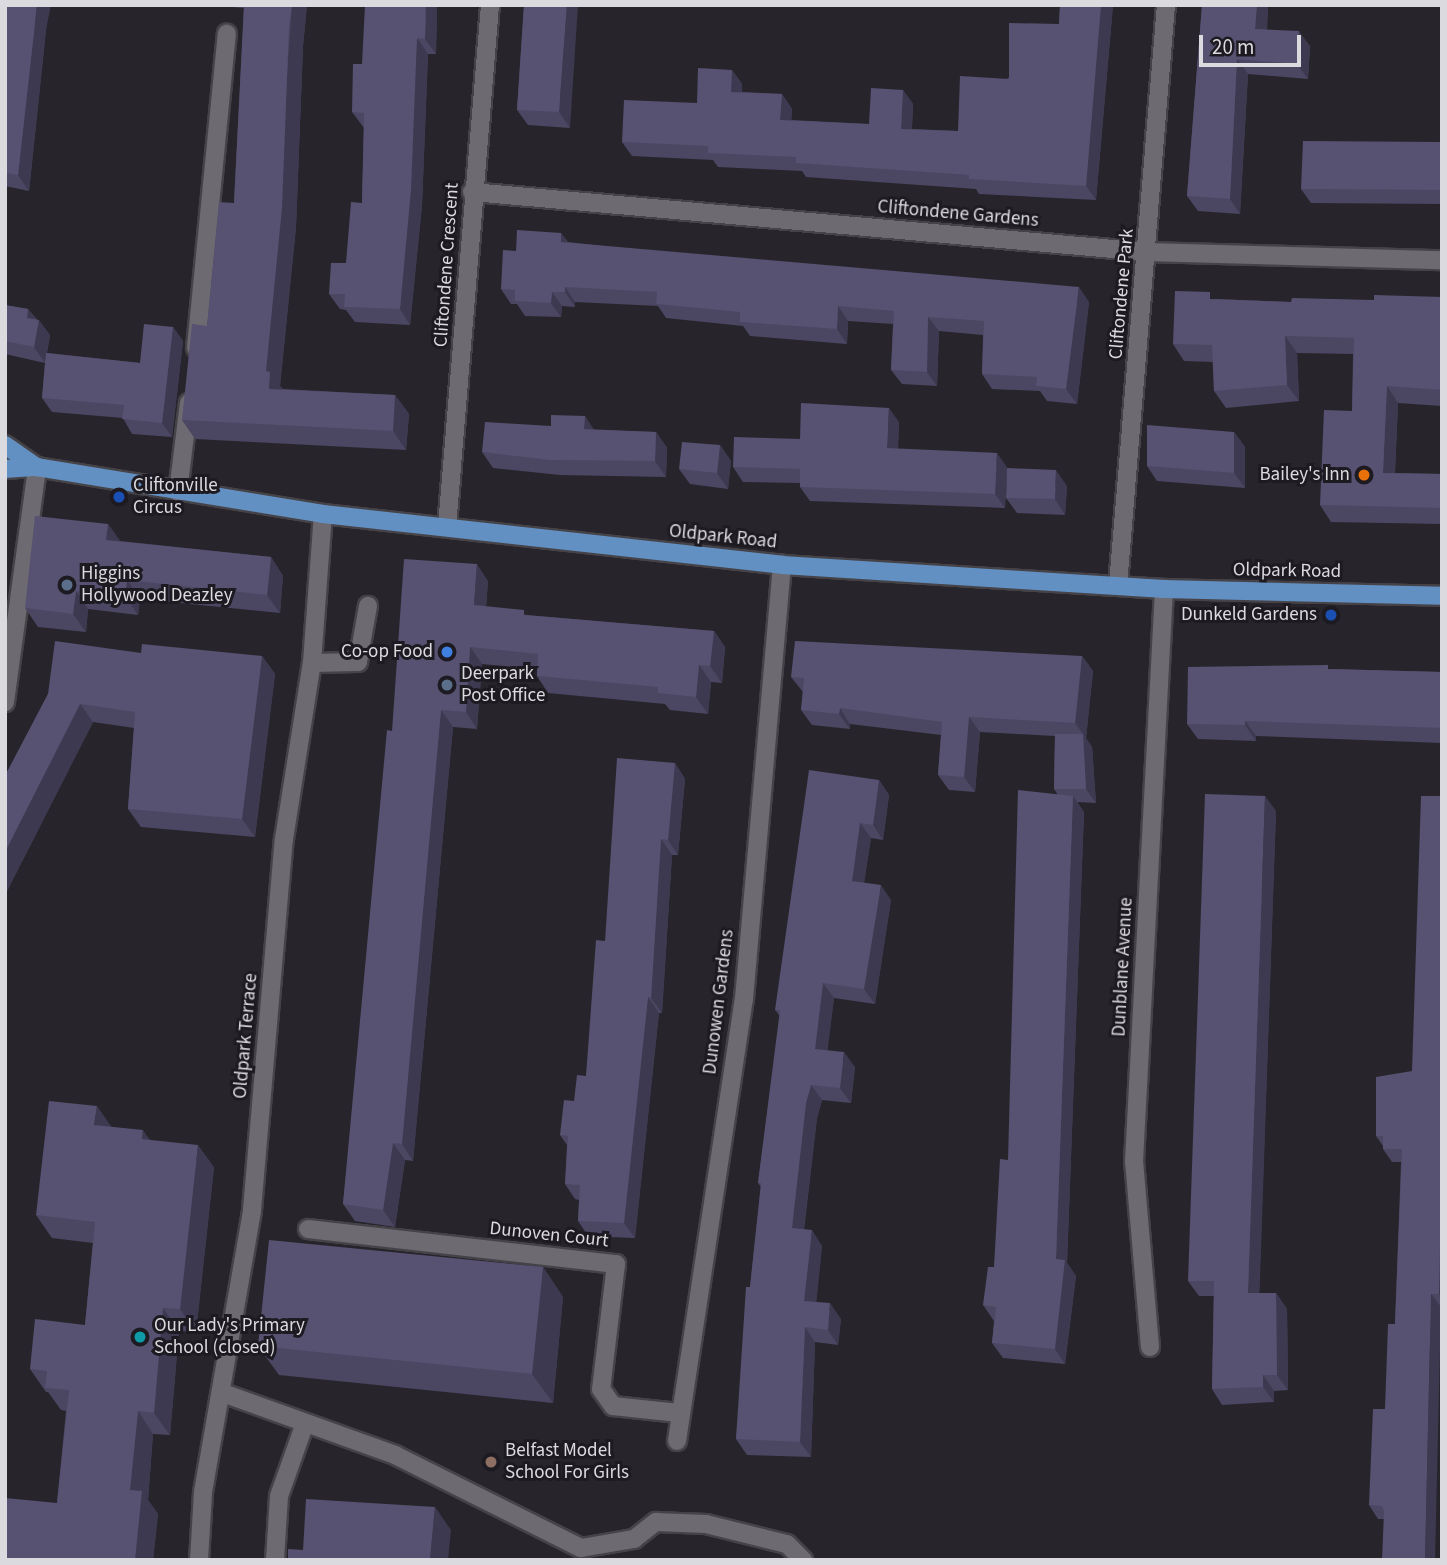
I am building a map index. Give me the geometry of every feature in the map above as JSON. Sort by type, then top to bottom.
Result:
[{"type":"main road","points":[[5,445],[37,467]]},
{"type":"main road","name":"Oldpark Road","points":[[5,469],[37,467],[323,514],[782,565],[1164,589],[1442,596]]},
{"type":"street","name":"Cliftondene Crescent","points":[[447,527],[472,192],[490,5]]},
{"type":"street","name":"Cliftondene Park","points":[[1118,585],[1166,5]]},
{"type":"street","points":[[194,363],[227,34]]},
{"type":"street","name":"Cliftondene Gardens","points":[[472,192],[1147,252],[1442,260]]},
{"type":"street","points":[[178,492],[191,388]]},
{"type":"street","points":[[5,702],[37,467]]},
{"type":"street","name":"Oldpark Terrace","points":[[199,1560],[203,1492],[223,1393],[252,1209],[284,839],[312,663],[323,514]]},
{"type":"street","name":"Dunowen Gardens","points":[[677,1441],[679,1413],[744,999],[782,565]]},
{"type":"street","name":"Dunblane Avenue","points":[[1150,1347],[1133,1162],[1164,589]]},
{"type":"street","points":[[312,663],[358,662],[368,606]]},
{"type":"street","name":"Dunoven Court","points":[[308,1230],[615,1264],[601,1388],[613,1406],[679,1413]]},
{"type":"street","points":[[223,1393],[395,1455],[581,1548],[634,1539],[656,1522],[706,1524],[787,1544],[803,1560]]},
{"type":"street","points":[[275,1560],[279,1496],[305,1423]]},
{"type":"building","points":[[5,5],[37,5],[18,175],[5,173]]},
{"type":"building","points":[[244,5],[292,5],[282,208],[266,371],[270,372],[269,389],[395,395],[393,431],[182,420],[192,324],[207,326],[219,202],[234,203]]},
{"type":"building","points":[[365,5],[426,5],[425,39],[417,38],[411,190],[400,309],[344,307],[345,294],[329,294],[331,263],[346,263],[351,202],[362,203],[364,113],[352,112],[353,64],[362,64]]},
{"type":"building","points":[[524,5],[567,5],[559,112],[517,110]]},
{"type":"building","points":[[1060,5],[1101,5],[1086,186],[969,179],[969,175],[796,163],[796,157],[708,153],[708,146],[622,142],[624,100],[697,103],[698,68],[732,70],[731,92],[782,94],[780,120],[869,124],[871,88],[903,90],[901,129],[958,131],[960,76],[1009,79],[1009,23],[1059,24]]},
{"type":"building","points":[[1202,5],[1257,5],[1255,29],[1299,31],[1297,64],[1237,59],[1230,199],[1187,196]]},
{"type":"building","points":[[1303,141],[1442,142],[1442,190],[1301,189]]},
{"type":"building","points":[[517,230],[561,233],[561,242],[1079,287],[1066,389],[1036,386],[1037,377],[982,374],[984,321],[928,317],[927,372],[891,370],[894,311],[838,306],[837,329],[740,322],[740,312],[656,304],[657,292],[565,287],[565,292],[552,292],[551,303],[515,301],[515,290],[501,289],[503,250],[516,251]]},
{"type":"building","points":[[1175,291],[1210,292],[1210,299],[1291,302],[1292,298],[1374,300],[1374,295],[1442,297],[1442,390],[1387,386],[1383,473],[1442,474],[1442,508],[1320,505],[1324,410],[1352,411],[1354,338],[1285,336],[1287,385],[1214,391],[1212,345],[1173,344]]},
{"type":"building","points":[[5,305],[28,309],[27,318],[39,320],[34,347],[5,341]]},
{"type":"building","points":[[144,324],[173,327],[162,423],[122,419],[124,405],[42,398],[46,353],[140,363]]},
{"type":"building","points":[[801,403],[889,408],[887,448],[997,453],[995,494],[800,487],[800,469],[733,467],[734,437],[800,439]]},
{"type":"building","points":[[551,415],[585,416],[584,429],[656,432],[655,461],[549,460],[482,452],[485,422],[551,426]]},
{"type":"building","points":[[1147,425],[1234,432],[1234,473],[1147,466]]},
{"type":"building","points":[[682,442],[720,445],[717,473],[679,469]]},
{"type":"building","points":[[1007,468],[1056,470],[1055,499],[1006,498]]},
{"type":"building","points":[[35,516],[108,524],[106,540],[271,557],[267,595],[127,580],[125,596],[76,591],[73,614],[25,608]]},
{"type":"building","points":[[404,559],[477,564],[474,605],[524,610],[524,615],[714,631],[710,666],[699,665],[696,697],[658,693],[658,687],[537,676],[538,654],[470,647],[466,712],[441,710],[402,1144],[393,1143],[383,1210],[343,1204],[387,730],[392,731]]},
{"type":"building","points":[[55,641],[141,653],[142,644],[262,656],[242,819],[128,809],[135,712],[80,704],[5,852],[5,776],[48,694]]},
{"type":"building","points":[[795,641],[1082,656],[1075,723],[969,717],[964,777],[938,775],[942,722],[840,708],[839,714],[801,710],[804,678],[791,677]]},
{"type":"building","points":[[1328,665],[1328,669],[1442,672],[1442,728],[1245,721],[1245,725],[1187,724],[1188,667]]},
{"type":"building","points":[[1055,734],[1083,734],[1086,789],[1054,789]]},
{"type":"building","points":[[617,758],[675,763],[668,840],[661,839],[651,998],[648,997],[624,1223],[578,1221],[580,1185],[565,1184],[568,1136],[560,1135],[564,1100],[574,1101],[577,1075],[586,1076],[596,940],[605,941]]},
{"type":"building","points":[[809,770],[879,780],[873,825],[860,823],[852,881],[881,885],[864,989],[823,983],[815,1049],[844,1052],[840,1088],[811,1085],[806,1103],[792,1228],[812,1230],[804,1301],[830,1303],[828,1330],[805,1327],[800,1442],[736,1439],[746,1287],[750,1287],[761,1183],[758,1183],[780,1010],[775,1010]]},
{"type":"building","points":[[1018,790],[1073,796],[1056,1259],[1065,1260],[1055,1349],[992,1343],[996,1307],[983,1305],[988,1267],[994,1267],[1000,1159],[1008,1160]]},
{"type":"building","points":[[1205,794],[1265,796],[1248,1293],[1276,1293],[1277,1375],[1263,1375],[1263,1387],[1212,1389],[1214,1281],[1188,1281]]},
{"type":"building","points":[[1421,796],[1442,796],[1442,1146],[1439,1294],[1431,1294],[1425,1560],[1382,1560],[1384,1512],[1382,1506],[1369,1505],[1373,1409],[1385,1409],[1388,1324],[1395,1324],[1402,1149],[1383,1149],[1383,1136],[1376,1136],[1376,1077],[1412,1071]]},
{"type":"building","name":"Our Lady's Primary School (closed)","points":[[49,1101],[97,1106],[94,1125],[143,1130],[142,1139],[198,1145],[180,1309],[163,1308],[154,1413],[138,1411],[130,1490],[142,1491],[135,1560],[5,1560],[5,1498],[57,1503],[69,1390],[45,1388],[47,1371],[30,1369],[35,1319],[85,1325],[95,1222],[36,1215]]},
{"type":"building","points":[[269,1240],[543,1267],[532,1374],[258,1346]]},
{"type":"building","points":[[306,1499],[435,1507],[430,1560],[288,1560],[288,1549],[303,1550]]},
{"type":"place","name":"Bailey's Inn","points":[[1364,475]]},
{"type":"place","name":"Cliftonville Circus","points":[[119,497]]},
{"type":"place","name":"Higgins Hollywood Deazley","points":[[67,585]]},
{"type":"place","name":"Dunkeld Gardens","points":[[1331,615]]},
{"type":"place","name":"Co-op Food","points":[[447,652]]},
{"type":"place","name":"Deerpark Post Office","points":[[447,685]]},
{"type":"place","name":"Our Lady's Primary School (closed)","points":[[140,1337]]},
{"type":"place","name":"Belfast Model School For Girls","points":[[491,1462]]}]
